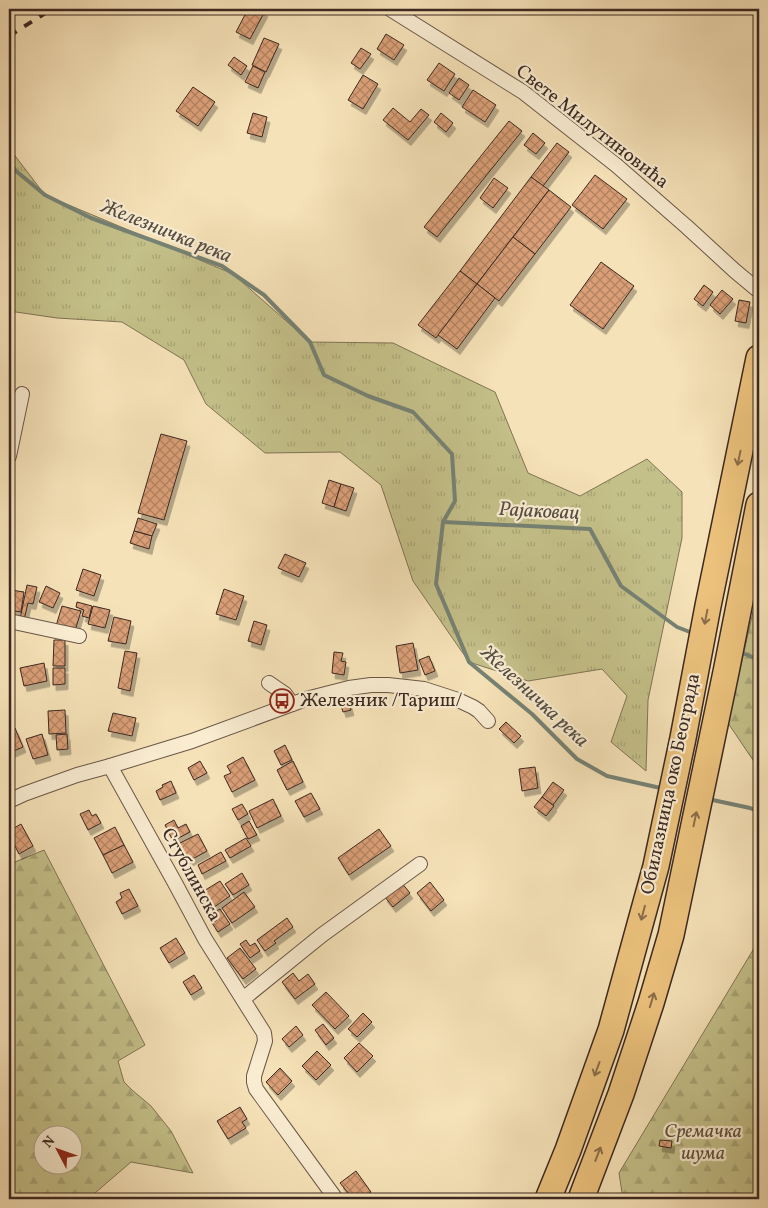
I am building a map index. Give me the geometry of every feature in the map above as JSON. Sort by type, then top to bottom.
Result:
[{"type":"highway","name":"Обилазница око Београда","points":[[548,1199],[568,1150],[611,1030],[656,866],[759,358]]},
{"type":"highway","name":"Обилазница око Београда","points":[[581,1199],[621,1094],[652,1003],[671,934],[759,505]]},
{"type":"street","name":"Свете Милутиновића","points":[[390,9],[523,92],[616,165],[735,272],[759,291]]},
{"type":"street","points":[[9,456],[22,394]]},
{"type":"street","points":[[9,621],[79,636]]},
{"type":"street","points":[[269,683],[285,694],[292,704]]},
{"type":"street","points":[[9,801],[77,775],[192,741],[306,699],[349,688],[388,685],[424,689],[473,707],[488,721]]},
{"type":"street","name":"Стублинска","points":[[110,766],[205,940],[265,1036],[254,1076],[256,1089],[336,1199]]},
{"type":"street","points":[[243,999],[322,935],[420,864]]},
{"type":"green space","points":[[9,148],[45,195],[233,274],[310,342],[393,343],[495,392],[528,473],[580,496],[647,459],[682,492],[682,538],[648,700],[646,771],[611,742],[627,696],[602,669],[528,681],[469,662],[413,581],[381,485],[340,452],[265,453],[206,404],[184,360],[122,322],[57,318],[9,311]]},
{"type":"green space","points":[[759,585],[759,769],[728,723]]},
{"type":"green space","points":[[44,850],[145,1045],[118,1061],[124,1082],[151,1106],[171,1131],[193,1173],[131,1162],[88,1199],[9,1199],[9,912],[15,907],[9,883],[15,862]]},
{"type":"green space","name":"Сремачка шума","points":[[759,940],[759,1199],[623,1199],[619,1173]]},
{"type":"building","points":[[248,9],[261,9],[265,11],[250,39],[236,32]]},
{"type":"building","points":[[386,34],[404,45],[394,60],[377,49]]},
{"type":"building","points":[[264,38],[279,44],[266,72],[252,65]]},
{"type":"building","points":[[361,48],[371,54],[360,69],[351,63]]},
{"type":"building","points":[[234,57],[247,66],[241,75],[228,65]]},
{"type":"building","points":[[439,63],[455,74],[444,91],[427,80]]},
{"type":"building","points":[[253,66],[265,72],[258,88],[245,82]]},
{"type":"building","points":[[363,75],[378,84],[363,109],[348,100]]},
{"type":"building","points":[[459,78],[469,85],[459,100],[449,93]]},
{"type":"building","points":[[193,87],[215,102],[198,126],[176,111]]},
{"type":"building","points":[[473,90],[496,105],[485,122],[462,107]]},
{"type":"building","points":[[393,108],[410,122],[421,109],[429,115],[408,140],[383,120]]},
{"type":"building","points":[[253,113],[267,117],[262,137],[247,133]]},
{"type":"building","points":[[441,113],[453,123],[446,132],[434,122]]},
{"type":"building","points":[[509,121],[522,131],[437,237],[424,227]]},
{"type":"building","points":[[533,133],[545,143],[536,154],[524,145]]},
{"type":"building","points":[[557,143],[569,152],[543,186],[531,177]]},
{"type":"building","points":[[595,175],[627,199],[603,229],[572,205]]},
{"type":"building","points":[[531,177],[549,190],[477,284],[460,271]]},
{"type":"building","points":[[494,178],[508,188],[493,208],[480,198]]},
{"type":"building","points":[[549,190],[571,207],[535,254],[513,237]]},
{"type":"building","points":[[513,237],[535,254],[499,301],[477,284]]},
{"type":"building","points":[[601,262],[634,286],[603,329],[570,305]]},
{"type":"building","points":[[460,271],[477,284],[436,338],[418,325]]},
{"type":"building","points":[[477,284],[495,298],[457,349],[438,335]]},
{"type":"building","points":[[704,285],[713,292],[703,306],[694,299]]},
{"type":"building","points":[[722,290],[733,299],[720,314],[710,305]]},
{"type":"building","points":[[739,300],[750,302],[746,323],[735,321]]},
{"type":"building","points":[[161,434],[187,441],[164,520],[138,513]]},
{"type":"building","points":[[329,480],[341,484],[334,507],[322,503]]},
{"type":"building","points":[[341,484],[354,488],[346,511],[334,507]]},
{"type":"building","points":[[138,518],[157,524],[152,536],[134,531]]},
{"type":"building","points":[[134,531],[152,536],[149,549],[130,543]]},
{"type":"building","points":[[285,554],[306,563],[299,577],[278,568]]},
{"type":"building","points":[[83,569],[101,575],[94,596],[76,590]]},
{"type":"building","points":[[27,585],[37,587],[33,604],[28,603],[24,620],[20,619]]},
{"type":"building","points":[[46,586],[60,593],[53,608],[39,602]]},
{"type":"building","points":[[224,589],[244,596],[236,620],[216,614]]},
{"type":"building","points":[[11,590],[24,592],[21,612],[9,610]]},
{"type":"building","points":[[77,602],[92,606],[89,618],[82,616],[84,610],[76,607]]},
{"type":"building","points":[[62,606],[81,611],[75,631],[56,626]]},
{"type":"building","points":[[93,606],[110,610],[105,628],[88,624]]},
{"type":"building","points":[[114,617],[131,621],[126,644],[108,641]]},
{"type":"building","points":[[254,621],[267,625],[261,645],[248,641]]},
{"type":"building","points":[[54,640],[65,640],[65,666],[53,666]]},
{"type":"building","points":[[413,643],[418,670],[400,673],[396,646]]},
{"type":"building","points":[[125,651],[137,653],[130,691],[118,688]]},
{"type":"building","points":[[334,652],[343,653],[341,661],[346,662],[344,675],[332,673]]},
{"type":"building","points":[[429,656],[435,671],[425,675],[419,660]]},
{"type":"building","points":[[44,663],[47,681],[24,686],[20,668]]},
{"type":"building","points":[[53,668],[65,668],[65,684],[53,685]]},
{"type":"building","points":[[348,700],[351,710],[343,712],[340,702]]},
{"type":"building","points":[[65,710],[66,733],[49,734],[48,711]]},
{"type":"building","points":[[113,713],[136,718],[132,736],[108,731]]},
{"type":"building","points":[[506,722],[521,736],[514,743],[499,729]]},
{"type":"building","points":[[15,728],[23,747],[9,753],[9,730]]},
{"type":"building","points":[[42,734],[48,755],[33,759],[26,739]]},
{"type":"building","points":[[67,734],[68,749],[57,750],[56,735]]},
{"type":"building","points":[[285,745],[292,760],[281,765],[274,751]]},
{"type":"building","points":[[243,757],[255,780],[232,792],[224,776],[231,773],[227,766]]},
{"type":"building","points":[[200,761],[207,773],[194,780],[188,768]]},
{"type":"building","points":[[293,761],[303,782],[287,790],[277,770]]},
{"type":"building","points":[[535,767],[538,788],[522,791],[519,769]]},
{"type":"building","points":[[171,781],[176,793],[160,800],[156,791],[163,787],[162,785]]},
{"type":"building","points":[[553,782],[564,790],[553,805],[542,797]]},
{"type":"building","points":[[311,793],[320,809],[304,817],[295,801]]},
{"type":"building","points":[[542,797],[554,806],[546,816],[534,807]]},
{"type":"building","points":[[273,799],[281,816],[257,828],[249,811]]},
{"type":"building","points":[[242,804],[248,814],[238,820],[232,809]]},
{"type":"building","points":[[89,810],[92,816],[96,814],[101,823],[88,830],[80,814]]},
{"type":"building","points":[[174,820],[178,828],[186,824],[190,832],[173,841],[165,825]]},
{"type":"building","points":[[249,821],[257,835],[248,839],[241,826]]},
{"type":"building","points":[[21,824],[33,846],[19,854],[9,831]]},
{"type":"building","points":[[115,827],[124,845],[103,855],[94,838]]},
{"type":"building","points":[[379,829],[391,846],[349,875],[338,858]]},
{"type":"building","points":[[198,834],[207,851],[187,862],[178,844]]},
{"type":"building","points":[[246,838],[251,846],[230,858],[225,850]]},
{"type":"building","points":[[124,845],[133,862],[112,873],[103,855]]},
{"type":"building","points":[[221,852],[226,861],[202,874],[198,865]]},
{"type":"building","points":[[242,873],[249,885],[233,895],[225,884]]},
{"type":"building","points":[[220,881],[230,896],[210,910],[199,894]]},
{"type":"building","points":[[401,882],[410,893],[393,907],[384,896]]},
{"type":"building","points":[[430,882],[444,900],[431,911],[417,893]]},
{"type":"building","points":[[129,889],[138,906],[122,914],[116,902],[122,898],[120,893]]},
{"type":"building","points":[[244,892],[255,907],[232,923],[222,908]]},
{"type":"building","points":[[220,909],[230,924],[218,932],[212,923],[217,920],[213,913]]},
{"type":"building","points":[[287,918],[293,927],[274,941],[276,943],[265,951],[257,940]]},
{"type":"building","points":[[176,938],[185,953],[169,963],[160,948]]},
{"type":"building","points":[[246,940],[250,946],[255,943],[260,951],[250,958],[240,944]]},
{"type":"building","points":[[240,948],[256,969],[243,979],[227,958]]},
{"type":"building","points":[[293,973],[299,981],[308,974],[315,984],[295,999],[282,982]]},
{"type":"building","points":[[194,975],[202,988],[191,995],[183,982]]},
{"type":"building","points":[[326,992],[349,1016],[335,1029],[312,1005]]},
{"type":"building","points":[[363,1013],[372,1022],[357,1037],[348,1029]]},
{"type":"building","points":[[323,1024],[334,1038],[326,1045],[315,1030]]},
{"type":"building","points":[[296,1026],[303,1035],[289,1047],[282,1039]]},
{"type":"building","points":[[359,1043],[373,1056],[357,1072],[344,1058]]},
{"type":"building","points":[[317,1051],[331,1065],[316,1080],[302,1066]]},
{"type":"building","points":[[280,1068],[292,1081],[278,1095],[266,1082]]},
{"type":"building","points":[[240,1107],[247,1119],[242,1122],[246,1128],[228,1139],[217,1121]]},
{"type":"building","points":[[660,1140],[672,1141],[671,1148],[659,1146]]},
{"type":"building","points":[[356,1171],[371,1192],[361,1199],[353,1199],[340,1183]]},
{"type":"waterway","name":"Железничка река","points":[[9,162],[16,171],[45,195],[91,218],[222,266],[264,295],[310,342],[324,375],[368,396],[413,412],[452,454],[455,501],[443,522],[436,584],[469,662],[532,714],[577,759],[607,776],[665,789]]},
{"type":"waterway","name":"Рајаковац","points":[[443,522],[590,529],[621,586],[677,627],[695,634]]},
{"type":"waterway","name":"Рајаковац","points":[[738,651],[759,660]]},
{"type":"waterway","name":"Железничка река","points":[[708,799],[750,808],[759,812]]},
{"type":"railway","points":[[9,36],[52,9]]},
{"type":"place","name":"Железник /Тариш/","points":[[282,701]]}]
